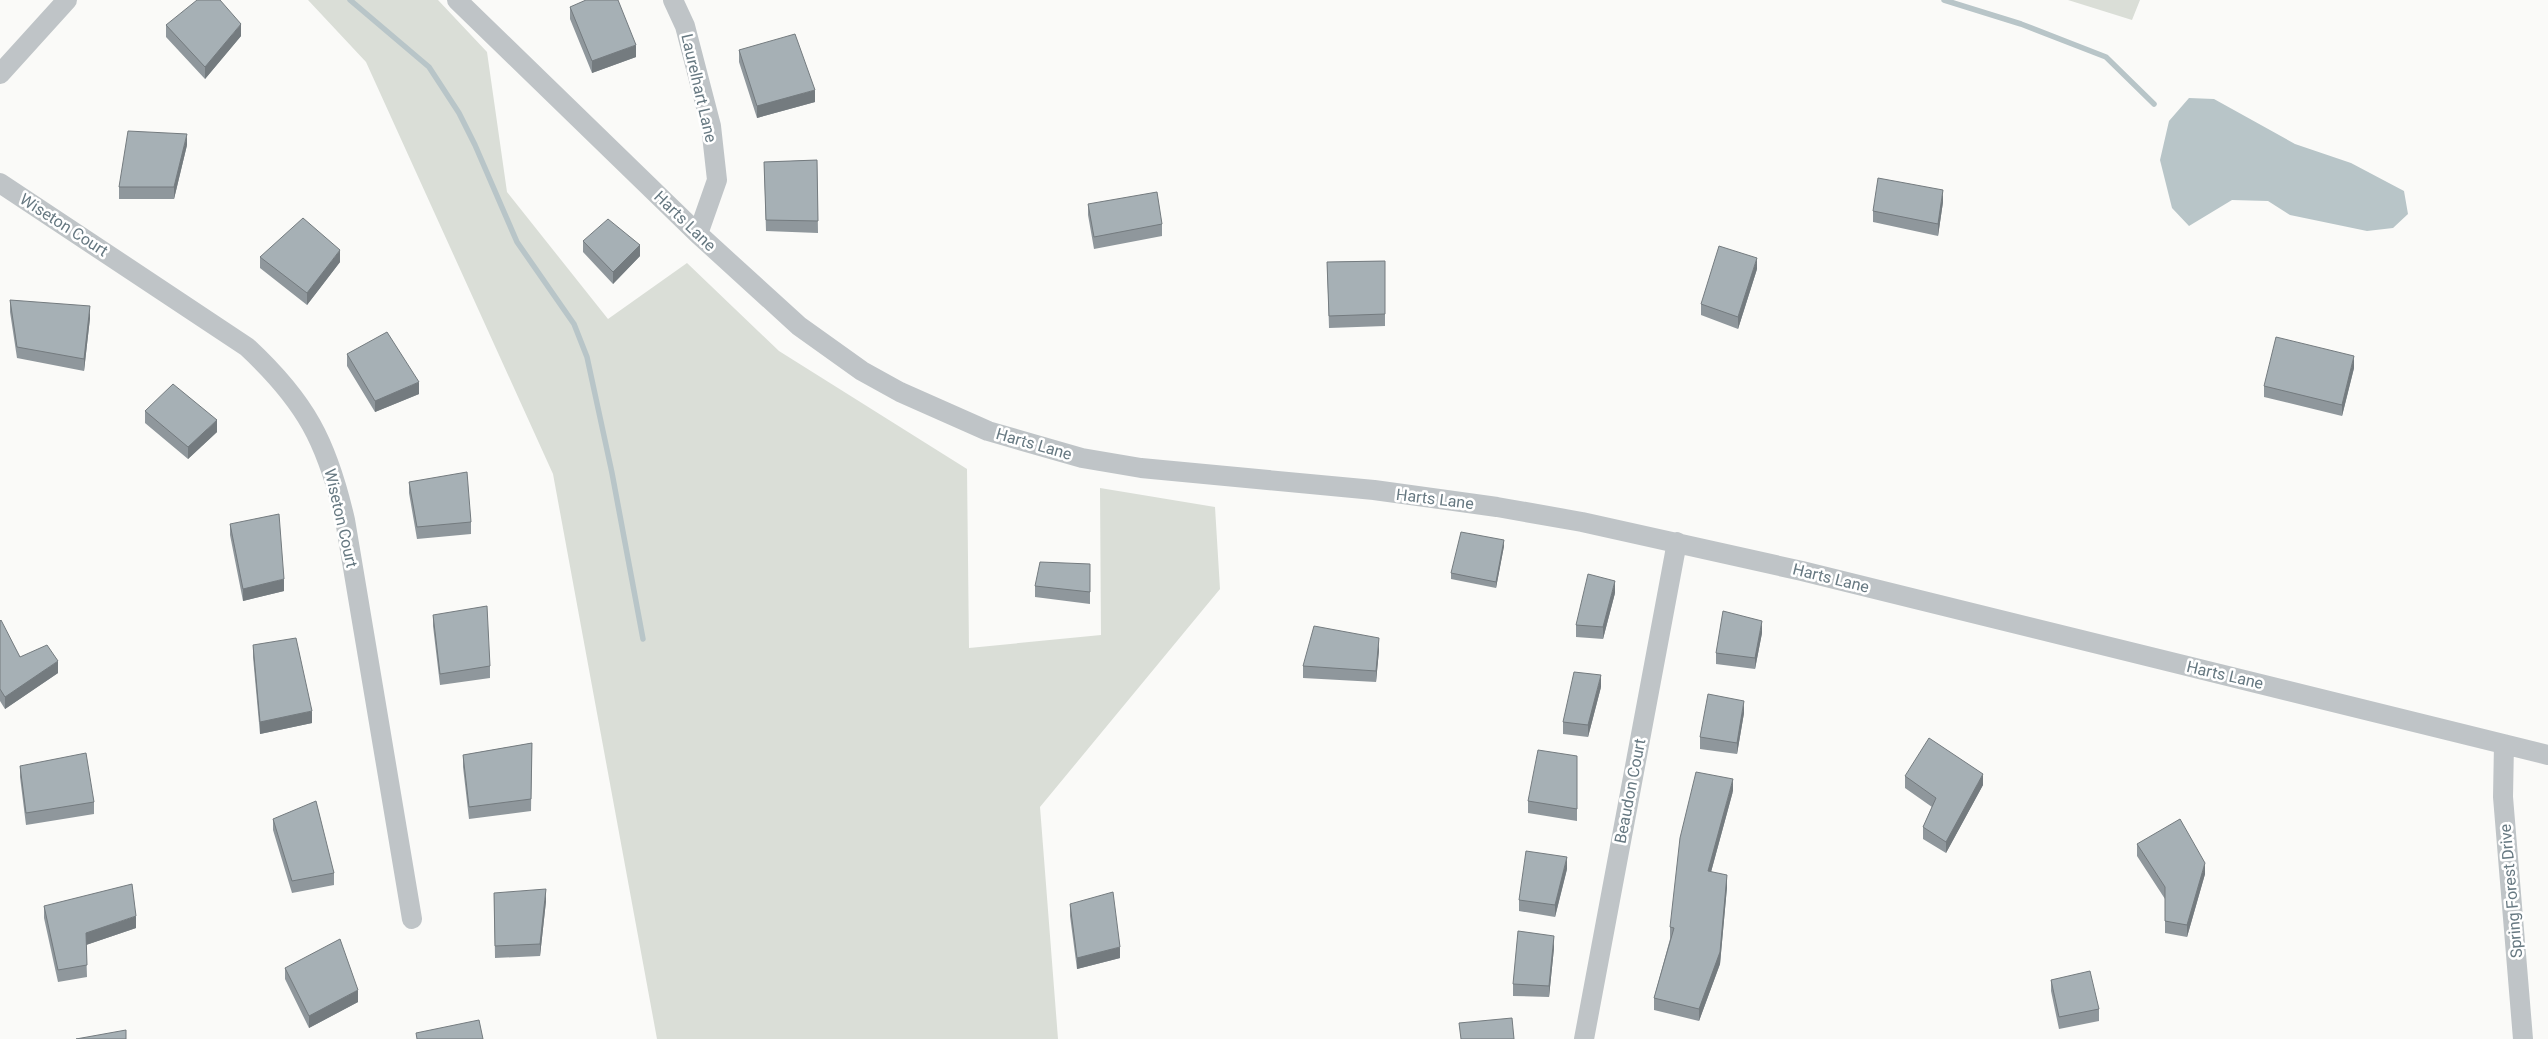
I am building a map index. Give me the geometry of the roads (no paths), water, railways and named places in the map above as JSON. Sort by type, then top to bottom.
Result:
[{"type":"street","points":[[0,74],[67,0]]},
{"type":"street","name":"Harts Lane","points":[[456,0],[698,234],[798,326],[862,371],[945,413],[1026,443],[1082,458],[1141,468],[1374,490],[1497,507],[1677,542],[1802,571],[2548,755]]},
{"type":"street","name":"Laurelhart Lane","points":[[673,0],[685,26],[712,135],[717,180],[698,234]]},
{"type":"street","name":"Wiseton Court","points":[[0,183],[247,347],[276,375],[312,423],[335,479],[344,520],[412,919]]},
{"type":"street","name":"Beaudon Court","points":[[1584,1039],[1677,542]]},
{"type":"street","name":"Spring Forest Drive","points":[[2504,744],[2503,797],[2523,1039]]},
{"type":"waterway","points":[[350,0],[429,67],[459,113],[517,242],[574,324],[587,357],[612,473],[643,639]]},
{"type":"waterway","points":[[1944,0],[2021,24],[2106,57],[2154,104]]}]
